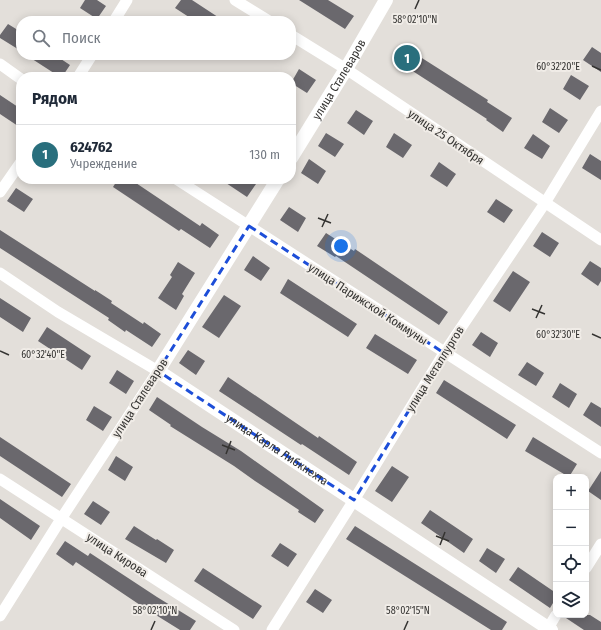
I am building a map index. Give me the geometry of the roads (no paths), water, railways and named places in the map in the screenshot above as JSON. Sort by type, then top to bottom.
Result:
[{"type":"main road","name":"улица Сталеваров","points":[[296,150],[346,69],[386,0]]},
{"type":"main road","name":"улица Сталеваров","points":[[158,371],[275,184]]},
{"type":"main road","name":"улица Карла Либкнехта","points":[[158,371],[549,629]]},
{"type":"street","points":[[117,16],[127,0]]},
{"type":"street","points":[[235,0],[261,16]]},
{"type":"street","name":"улица 25 Октября","points":[[296,38],[346,69],[601,240]]},
{"type":"street","points":[[81,72],[89,60]]},
{"type":"street","points":[[0,64],[16,75]]},
{"type":"street","name":"улица Металлургов","points":[[272,630],[444,353],[545,202],[601,111]]},
{"type":"street","points":[[0,192],[16,169]]},
{"type":"street","name":"улица Парижской Коммуны","points":[[184,184],[601,453]]},
{"type":"street","name":"улица Карла Либкнехта","points":[[0,273],[58,312],[158,371]]},
{"type":"street","name":"улица Сталеваров","points":[[0,616],[61,519],[158,371]]},
{"type":"street","name":"улица Кирова","points":[[0,479],[234,630]]},
{"type":"street","points":[[589,563],[601,544]]},
{"type":"street","points":[[549,629],[554,618]]},
{"type":"place","name":"624762","points":[[407,58]]}]
